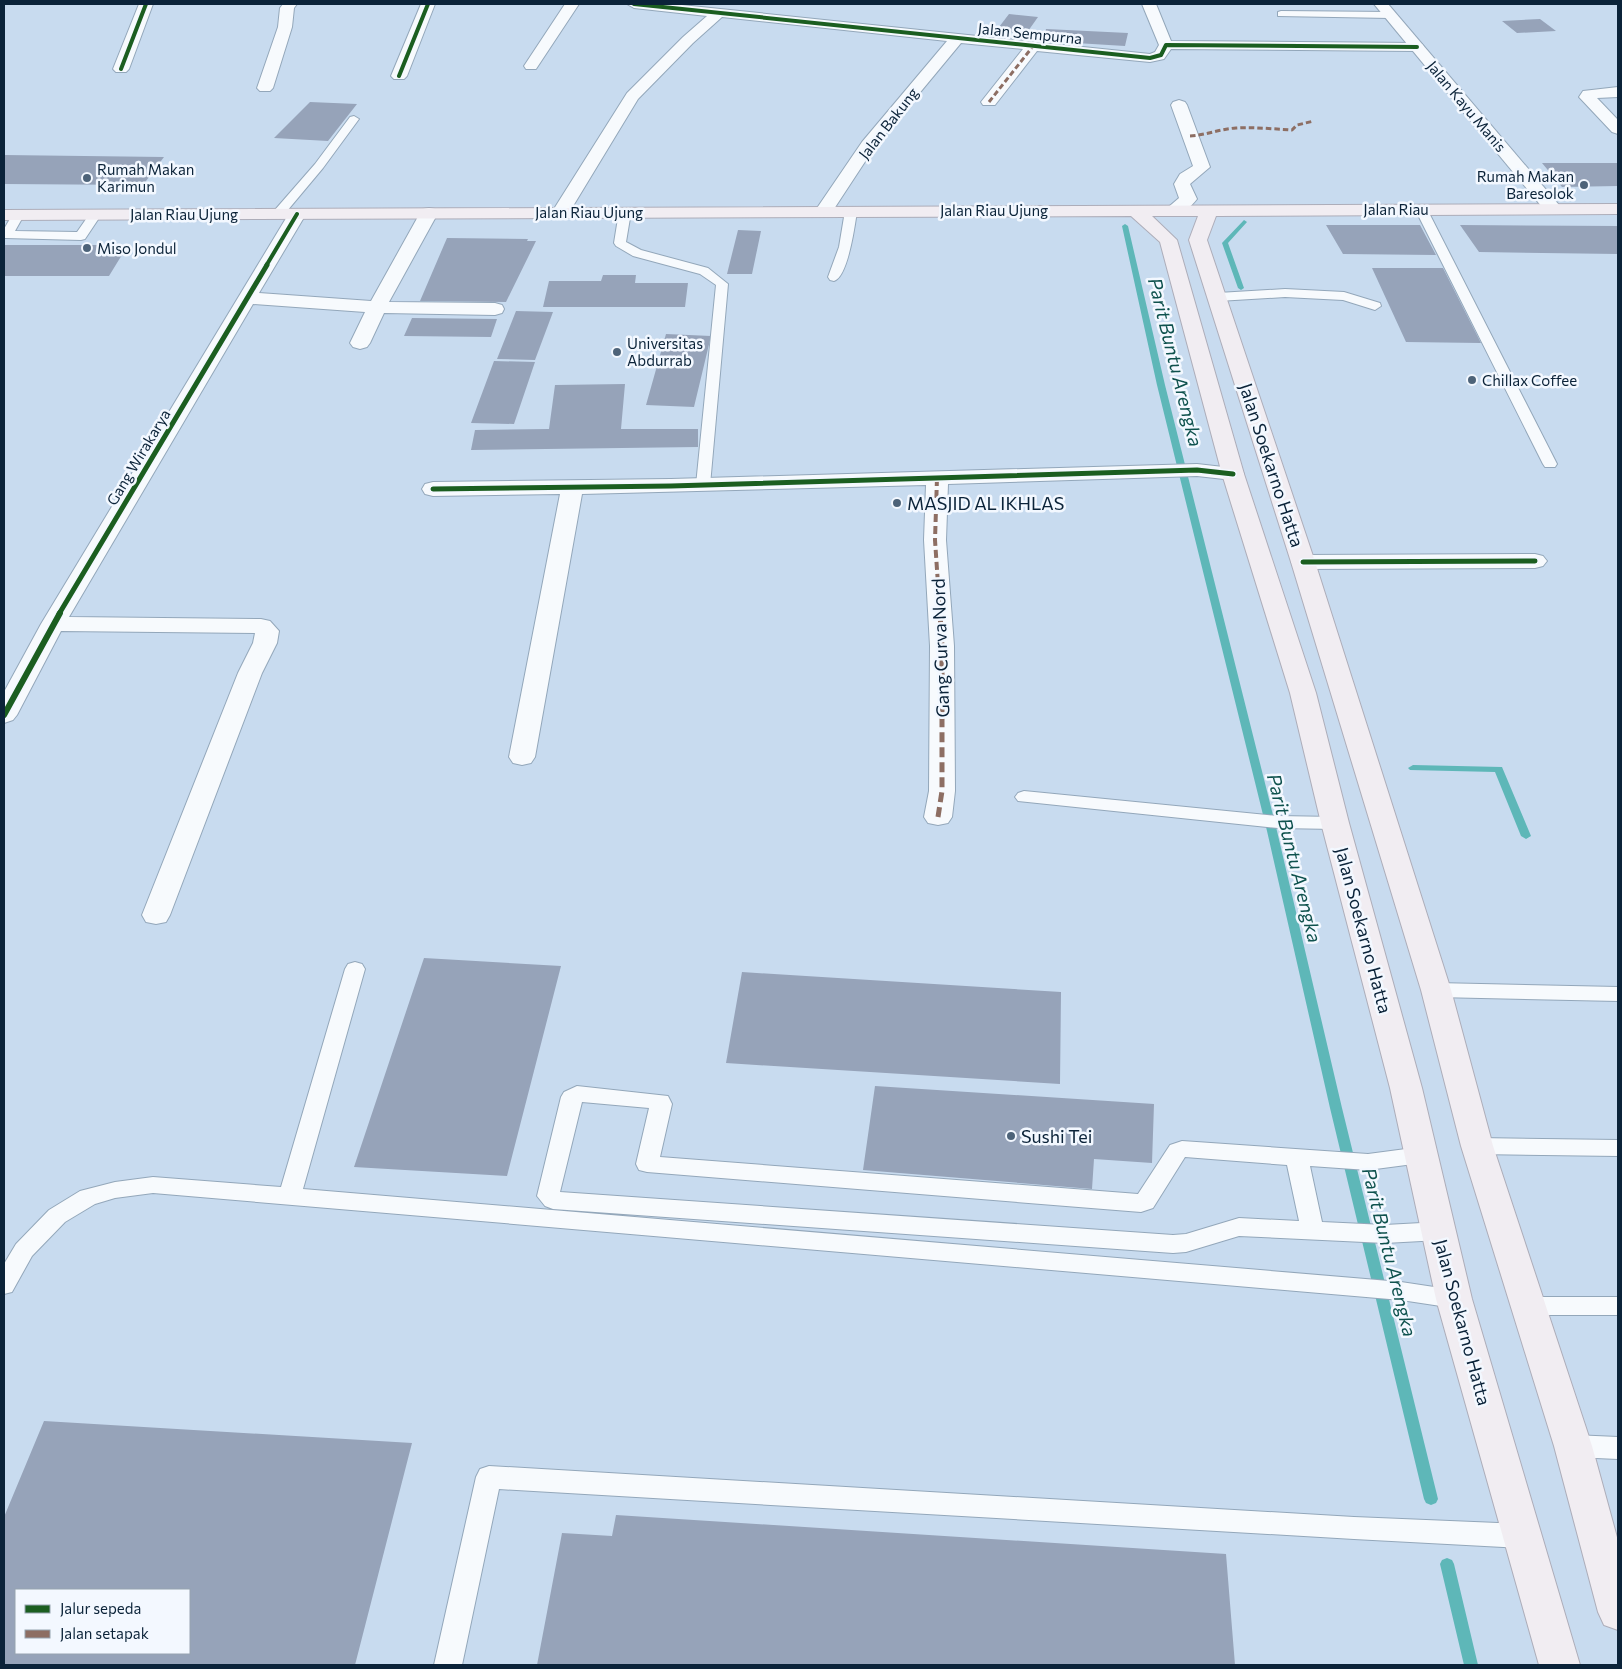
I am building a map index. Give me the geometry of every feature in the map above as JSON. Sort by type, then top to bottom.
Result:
[{"type":"main road","name":"Jalan Riau","points":[[1174,210],[1618,209]]},
{"type":"main road","name":"Jalan Soekarno Hatta","points":[[1135,210],[1168,240],[1233,474],[1303,693],[1335,823],[1406,1088],[1454,1299],[1560,1665]]},
{"type":"main road","name":"Jalan Riau Ujung","points":[[11,215],[1174,210]]},
{"type":"main road","name":"Jalan Soekarno Hatta","points":[[1209,210],[1198,240],[1303,562],[1436,990],[1477,1146],[1573,1446],[1618,1612]]},
{"type":"street","points":[[120,69],[146,4]]},
{"type":"street","points":[[265,88],[285,28],[287,8],[290,4]]},
{"type":"street","points":[[399,76],[428,4]]},
{"type":"street","points":[[531,66],[572,4]]},
{"type":"street","name":"Jalan Sempurna","points":[[634,4],[1150,58],[1159,57],[1163,54],[1166,45]]},
{"type":"street","points":[[1148,4],[1166,45],[1417,47]]},
{"type":"street","points":[[826,24],[835,10]]},
{"type":"street","name":"Jalan Kayu Manis","points":[[1385,10],[1553,209]]},
{"type":"street","points":[[561,212],[632,96],[688,40],[720,13]]},
{"type":"street","name":"Jalan Bakung","points":[[824,211],[868,145],[956,39]]},
{"type":"street","points":[[989,102],[1034,45]]},
{"type":"street","points":[[1618,92],[1594,92],[1588,94],[1587,97],[1618,129]]},
{"type":"street","points":[[1174,210],[1188,199],[1182,184],[1186,178],[1202,167],[1179,105]]},
{"type":"street","points":[[360,343],[376,307],[430,213]]},
{"type":"street","name":"Gang Wirakarya","points":[[4,714],[53,624],[248,298],[288,214]]},
{"type":"street","points":[[248,298],[376,307],[494,309]]},
{"type":"street","points":[[433,489],[703,485],[1196,470],[1233,474]]},
{"type":"street","name":"Gang Curva Nord","points":[[937,478],[935,540],[942,646],[942,792],[938,817]]},
{"type":"street","points":[[522,757],[572,488]]},
{"type":"street","points":[[1303,562],[1535,561]]},
{"type":"street","points":[[53,624],[261,626],[267,631],[264,643],[250,674],[156,915]]},
{"type":"lane","points":[[1280,14],[1385,10]]},
{"type":"lane","points":[[288,214],[319,166],[354,119]]},
{"type":"lane","points":[[1421,209],[1550,464]]},
{"type":"lane","points":[[834,277],[845,247],[852,211]]},
{"type":"lane","points":[[625,212],[620,243],[636,253],[704,271],[722,284],[703,485]]},
{"type":"lane","points":[[1218,297],[1285,293],[1344,296],[1375,306]]},
{"type":"lane","points":[[1024,797],[1278,822],[1335,823]]},
{"type":"lane","points":[[290,1195],[355,969]]},
{"type":"lane","points":[[1436,990],[1618,994]]},
{"type":"lane","points":[[1421,1155],[1368,1162],[1180,1150],[1145,1202],[1141,1203],[646,1164],[661,1104],[660,1101],[577,1094],[572,1097],[548,1196],[553,1200],[1173,1244],[1186,1243],[1240,1227],[1385,1234],[1440,1231]]},
{"type":"lane","points":[[1477,1146],[1618,1148]]},
{"type":"lane","points":[[1308,1158],[1312,1229]]},
{"type":"lane","points":[[4,1285],[24,1250],[56,1216],[88,1197],[115,1190],[152,1185],[290,1195],[1401,1291],[1454,1299]]},
{"type":"lane","points":[[1528,1306],[1618,1306]]},
{"type":"lane","points":[[1573,1446],[1618,1448]]},
{"type":"lane","points":[[448,1665],[489,1477],[1354,1528],[1522,1536]]},
{"type":"building","points":[[1009,14],[1038,17],[1026,34],[996,31]]},
{"type":"building","points":[[1540,19],[1556,31],[1517,33],[1502,21]]},
{"type":"building","points":[[1046,29],[1128,33],[1125,46],[1043,41]]},
{"type":"building","points":[[310,102],[357,104],[328,141],[274,138]]},
{"type":"building","points":[[4,155],[164,157],[143,185],[4,184]]},
{"type":"building","points":[[1542,163],[1618,163],[1618,186],[1562,187]]},
{"type":"building","points":[[1326,225],[1420,225],[1436,255],[1343,254]]},
{"type":"building","points":[[1460,225],[1618,226],[1618,254],[1479,252]]},
{"type":"building","points":[[738,230],[761,231],[752,274],[727,274]]},
{"type":"building","points":[[447,238],[528,239],[527,241],[536,241],[506,302],[420,301]]},
{"type":"building","points":[[4,245],[128,245],[109,276],[4,276]]},
{"type":"building","points":[[1372,268],[1443,268],[1481,343],[1406,342]]},
{"type":"building","points":[[603,275],[636,275],[635,283],[688,283],[685,307],[543,307],[549,281],[601,281]]},
{"type":"building","points":[[516,311],[553,312],[535,360],[497,359]]},
{"type":"building","points":[[412,318],[497,319],[491,337],[404,336]]},
{"type":"building","points":[[666,334],[711,336],[694,407],[646,405]]},
{"type":"building","points":[[494,361],[535,362],[514,424],[471,423]]},
{"type":"building","points":[[625,384],[621,429],[698,429],[698,447],[471,450],[475,430],[549,429],[555,385]]},
{"type":"building","points":[[424,958],[561,966],[507,1176],[354,1167]]},
{"type":"building","points":[[742,972],[1061,992],[1060,1084],[726,1063]]},
{"type":"building","name":"Sushi Tei","points":[[875,1086],[1154,1104],[1152,1163],[1094,1159],[1092,1189],[863,1170]]},
{"type":"building","points":[[44,1421],[412,1443],[355,1665],[4,1665],[4,1517]]},
{"type":"building","points":[[616,1515],[1226,1554],[1235,1665],[537,1665],[562,1533],[612,1536]]},
{"type":"waterway","points":[[1241,288],[1225,243],[1244,222]]},
{"type":"waterway","name":"Parit Buntu Arengka","points":[[1125,226],[1161,385],[1272,831],[1336,1108],[1431,1499]]},
{"type":"waterway","points":[[1413,768],[1499,769],[1526,836]]},
{"type":"waterway","name":"Parit Buntu Arengka","points":[[1447,1564],[1471,1665]]},
{"type":"marked path","points":[[989,102],[1034,45]]},
{"type":"marked path","points":[[1190,136],[1207,135],[1219,130],[1239,128],[1292,130],[1297,125],[1314,121]]},
{"type":"marked path","points":[[937,478],[935,540],[942,646],[942,791],[938,817]]},
{"type":"cycle path","points":[[121,69],[146,4]]},
{"type":"cycle path","points":[[399,76],[428,4]]},
{"type":"cycle path","points":[[634,4],[1150,58],[1161,55],[1166,45],[1417,47]]},
{"type":"cycle path","points":[[4,715],[53,624],[297,214]]},
{"type":"cycle path","points":[[433,489],[671,486],[1197,470],[1233,474]]},
{"type":"cycle path","points":[[1303,562],[1535,561]]},
{"type":"place","name":"Rumah Makan Karimun","points":[[87,178]]},
{"type":"place","name":"Rumah Makan Baresolok","points":[[1584,185]]},
{"type":"place","name":"Miso Jondul","points":[[87,248]]},
{"type":"place","name":"Universitas Abdurrab","points":[[617,352]]},
{"type":"place","name":"Chillax Coffee","points":[[1472,380]]},
{"type":"place","name":"MASJID AL IKHLAS","points":[[897,503]]},
{"type":"place","name":"Sushi Tei","points":[[1011,1136]]}]
